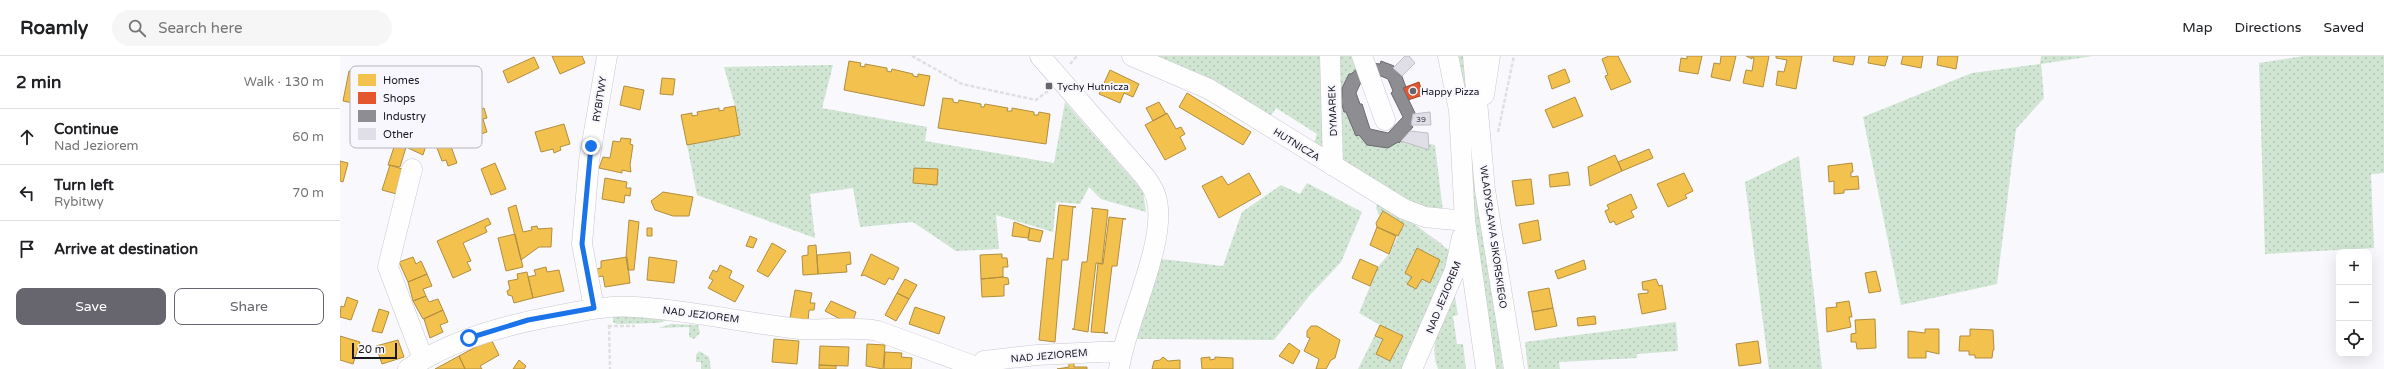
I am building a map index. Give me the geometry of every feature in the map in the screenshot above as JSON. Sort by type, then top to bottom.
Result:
[{"type":"street","name":"RYBITWY","points":[[601,307],[582,244],[589,161],[607,56]]},
{"type":"street","points":[[1040,56],[1146,178],[1155,195],[1158,224],[1154,249],[1120,360]]},
{"type":"street","name":"HUTNICZA","points":[[1132,56],[1209,89],[1404,208],[1426,216],[1465,221]]},
{"type":"street","name":"DYMAREK","points":[[1330,56],[1333,166]]},
{"type":"street","points":[[1362,56],[1385,120]]},
{"type":"street","points":[[1448,56],[1459,110],[1465,221],[1486,369]]},
{"type":"street","name":"WŁADYSŁAWA SIKORSKIEGO","points":[[1472,56],[1480,121],[1485,190],[1514,369]]},
{"type":"street","points":[[1480,121],[1490,56]]},
{"type":"street","name":"NAD JEZIOREM","points":[[412,169],[388,268],[416,364],[469,338],[528,320],[601,307],[635,307],[686,311],[800,328],[863,328],[878,331],[981,368],[984,361],[1037,355],[1120,360]]},
{"type":"street","name":"NAD JEZIOREM","points":[[1416,366],[1455,270],[1465,221]]},
{"type":"path","points":[[912,56],[962,84],[1036,100],[1062,80]]},
{"type":"path","points":[[1498,134],[1514,56]]},
{"type":"path","points":[[1424,232],[1447,249]]},
{"type":"path","points":[[601,307],[610,369]]},
{"type":"green space","points":[[1150,56],[1325,56],[1327,149],[1313,145],[1317,134],[1276,108],[1270,117]]},
{"type":"green space","points":[[1339,56],[1351,56],[1357,69],[1352,87],[1365,133],[1435,145],[1443,212],[1414,206],[1343,166]]},
{"type":"green space","points":[[1458,56],[1466,56],[1503,369],[1495,369],[1475,227],[1464,87]]},
{"type":"green space","points":[[2041,56],[2093,56],[2041,64],[2044,98],[2016,129],[1997,284],[1901,305],[1863,117],[1972,73],[2040,64]]},
{"type":"green space","points":[[2304,56],[2384,56],[2384,173],[2371,174],[2374,248],[2265,254],[2259,63]]},
{"type":"green space","points":[[833,65],[822,108],[927,127],[925,141],[1054,163],[1065,102],[1143,191],[1146,212],[1101,199],[1089,187],[1080,204],[1056,202],[1053,232],[996,215],[999,249],[956,251],[913,222],[860,227],[853,188],[810,194],[815,238],[697,195],[687,145],[740,135],[735,106],[724,67]]},
{"type":"green space","points":[[1799,156],[1822,369],[1769,369],[1745,182]]},
{"type":"green space","points":[[1307,183],[1362,212],[1341,262],[1310,295],[1274,340],[1135,339],[1161,259],[1223,266],[1242,212],[1281,185],[1300,194]]},
{"type":"green space","points":[[1378,201],[1409,220],[1450,251],[1450,263],[1402,369],[1358,369],[1380,325],[1359,313],[1378,267],[1389,254],[1404,224],[1384,211],[1380,217],[1376,208]]},
{"type":"green space","points":[[1453,286],[1458,315],[1453,316],[1457,344],[1463,344],[1466,369],[1438,369],[1434,348],[1441,317]]},
{"type":"green space","points":[[613,313],[671,319],[658,323],[617,324],[613,322]]},
{"type":"green space","points":[[1676,322],[1678,351],[1637,354],[1637,358],[1559,362],[1560,369],[1528,369],[1525,342]]},
{"type":"green space","points":[[671,324],[698,325],[700,333],[694,339],[689,337],[689,327],[659,328]]},
{"type":"green space","points":[[699,351],[709,357],[711,369],[701,369],[701,362],[696,362],[696,355]]},
{"type":"building: Homes","points":[[552,56],[582,56],[585,63],[560,74]]},
{"type":"building: Homes","points":[[1609,56],[1618,56],[1631,82],[1611,90],[1605,76],[1608,75],[1602,59]]},
{"type":"building: Homes","points":[[1687,56],[1702,56],[1698,74],[1679,71],[1681,58],[1687,59]]},
{"type":"building: Homes","points":[[1721,56],[1736,56],[1730,81],[1711,77],[1714,63],[1720,64]]},
{"type":"building: Homes","points":[[1746,56],[1769,56],[1763,87],[1743,83],[1746,70],[1752,71],[1754,58],[1752,57],[1752,59]]},
{"type":"building: Homes","points":[[1776,56],[1802,56],[1796,89],[1776,85],[1778,71],[1784,72],[1787,60],[1776,58]]},
{"type":"building: Homes","points":[[1834,56],[1855,56],[1853,65],[1833,61]]},
{"type":"building: Homes","points":[[1869,56],[1888,56],[1885,66],[1868,63]]},
{"type":"building: Homes","points":[[1903,56],[1923,56],[1921,68],[1901,64]]},
{"type":"building: Homes","points":[[1938,56],[1958,56],[1956,69],[1937,65]]},
{"type":"building: Homes","points":[[534,57],[539,68],[508,83],[503,71]]},
{"type":"building: Homes","points":[[849,61],[861,63],[860,66],[865,67],[865,64],[887,68],[887,71],[891,72],[892,69],[913,74],[913,76],[918,77],[918,74],[930,76],[924,106],[844,90]]},
{"type":"building: Homes","points":[[1565,69],[1570,82],[1552,89],[1548,76]]},
{"type":"building: Homes","points":[[1110,70],[1139,84],[1133,97],[1124,93],[1120,103],[1099,94]]},
{"type":"building: Homes","points":[[349,71],[350,102],[343,101]]},
{"type":"building: Homes","points":[[662,78],[675,79],[673,95],[660,94]]},
{"type":"building: Homes","points":[[624,86],[644,90],[640,110],[620,105]]},
{"type":"building: Homes","points":[[1187,93],[1251,132],[1243,145],[1179,107]]},
{"type":"building: Homes","points":[[1575,97],[1583,116],[1553,128],[1545,110]]},
{"type":"building: Homes","points":[[943,98],[953,99],[953,102],[958,103],[959,100],[981,104],[981,107],[984,107],[985,104],[1008,108],[1007,111],[1012,111],[1012,108],[1034,112],[1034,115],[1038,115],[1039,112],[1050,114],[1046,144],[938,128]]},
{"type":"building: Homes","points":[[1159,102],[1166,114],[1153,121],[1146,108]]},
{"type":"building: Homes","points":[[735,106],[740,135],[687,145],[681,115],[692,113],[692,116],[698,115],[697,112],[719,108],[719,111],[724,110],[724,108]]},
{"type":"building: Homes","points":[[484,108],[487,118],[483,119],[487,132],[482,134],[482,109]]},
{"type":"building: Homes","points":[[1167,113],[1176,129],[1181,127],[1185,134],[1180,137],[1186,149],[1165,160],[1145,125]]},
{"type":"building: Homes","points":[[564,124],[570,144],[560,147],[561,150],[554,153],[553,149],[541,152],[535,132]]},
{"type":"building: Homes","points":[[621,138],[631,139],[630,144],[633,145],[630,165],[631,172],[622,170],[622,173],[599,168],[603,157],[610,158],[613,141],[620,142]]},
{"type":"building: Homes","points":[[394,148],[406,148],[400,167],[388,165]]},
{"type":"building: Homes","points":[[408,148],[425,148],[423,155]]},
{"type":"building: Homes","points":[[437,148],[452,148],[457,163],[448,166],[446,160],[442,161]]},
{"type":"building: Homes","points":[[1649,149],[1653,158],[1622,171],[1618,162]]},
{"type":"building: Homes","points":[[1615,155],[1622,171],[1590,186],[1588,167]]},
{"type":"building: Homes","points":[[340,161],[348,163],[343,182],[340,181]]},
{"type":"building: Homes","points":[[495,163],[506,189],[491,195],[481,169]]},
{"type":"building: Homes","points":[[1852,163],[1853,172],[1851,172],[1851,177],[1858,176],[1859,189],[1844,190],[1844,193],[1834,194],[1834,181],[1829,182],[1828,166]]},
{"type":"building: Homes","points":[[390,165],[402,169],[401,173],[406,175],[400,195],[382,190]]},
{"type":"building: Homes","points":[[914,168],[938,169],[937,185],[913,183]]},
{"type":"building: Homes","points":[[1568,172],[1570,185],[1550,187],[1549,175]]},
{"type":"building: Homes","points":[[1249,173],[1261,194],[1219,218],[1202,186],[1222,176],[1228,185]]},
{"type":"building: Homes","points":[[1684,173],[1693,191],[1685,195],[1687,198],[1668,207],[1657,184]]},
{"type":"building: Homes","points":[[605,178],[627,182],[626,188],[631,188],[630,196],[625,195],[624,203],[602,199]]},
{"type":"building: Homes","points":[[1531,179],[1534,204],[1516,206],[1512,181]]},
{"type":"building: Homes","points":[[663,192],[693,197],[689,216],[673,216],[655,210],[651,201]]},
{"type":"building: Homes","points":[[1631,194],[1637,208],[1631,211],[1634,217],[1616,225],[1614,221],[1610,223],[1605,211],[1609,209],[1607,205]]},
{"type":"building: Homes","points":[[516,205],[523,232],[532,230],[531,227],[537,226],[538,229],[552,228],[551,247],[539,247],[521,260],[508,208]]},
{"type":"building: Homes","points":[[1059,205],[1076,207],[1073,207],[1068,260],[1062,260],[1055,342],[1039,340],[1047,258],[1053,259]]},
{"type":"building: Homes","points":[[1091,208],[1108,210],[1102,264],[1096,263],[1088,332],[1072,329],[1074,329],[1082,262],[1087,262],[1093,209]]},
{"type":"building: Homes","points":[[1383,211],[1404,224],[1398,236],[1377,227],[1376,223]]},
{"type":"building: Homes","points":[[1109,217],[1126,219],[1123,219],[1117,266],[1112,266],[1104,333],[1091,332],[1098,263],[1103,264]]},
{"type":"building: Homes","points":[[488,218],[491,224],[485,227],[487,232],[463,243],[471,261],[467,262],[471,270],[453,278],[437,241]]},
{"type":"building: Homes","points":[[629,220],[639,222],[634,270],[628,270],[626,257]]},
{"type":"building: Homes","points":[[1538,220],[1541,240],[1523,244],[1519,224]]},
{"type":"building: Homes","points":[[1014,222],[1030,228],[1028,238],[1012,236]]},
{"type":"building: Homes","points":[[1377,227],[1396,236],[1389,254],[1370,245]]},
{"type":"building: Homes","points":[[647,228],[652,228],[652,236],[647,236]]},
{"type":"building: Homes","points":[[1030,228],[1043,231],[1040,242],[1028,240]]},
{"type":"building: Homes","points":[[515,234],[523,267],[506,271],[498,238]]},
{"type":"building: Homes","points":[[750,236],[757,239],[753,248],[746,246]]},
{"type":"building: Homes","points":[[772,243],[786,251],[768,277],[757,271]]},
{"type":"building: Homes","points":[[816,245],[818,274],[803,275],[802,256],[808,255],[808,246]]},
{"type":"building: Homes","points":[[1417,248],[1440,260],[1430,283],[1422,279],[1416,289],[1407,284],[1412,277],[1405,273]]},
{"type":"building: Homes","points":[[850,252],[851,264],[846,265],[847,272],[818,274],[817,255]]},
{"type":"building: Homes","points":[[871,254],[899,268],[893,280],[889,278],[885,285],[864,275],[861,276]]},
{"type":"building: Homes","points":[[1002,254],[1002,258],[1007,258],[1008,267],[1003,267],[1003,277],[981,279],[980,255]]},
{"type":"building: Homes","points":[[413,257],[416,264],[421,261],[427,274],[408,282],[399,262]]},
{"type":"building: Homes","points":[[627,257],[630,283],[605,287],[603,276],[597,277],[596,269],[601,268],[601,261]]},
{"type":"building: Homes","points":[[649,257],[677,261],[674,283],[647,280]]},
{"type":"building: Homes","points":[[1360,259],[1378,267],[1370,286],[1352,278]]},
{"type":"building: Homes","points":[[1584,260],[1586,269],[1558,279],[1555,271]]},
{"type":"building: Homes","points":[[720,265],[732,271],[729,278],[744,286],[735,302],[708,288],[713,280],[709,278],[713,270],[717,272]]},
{"type":"building: Homes","points":[[546,267],[547,272],[559,270],[564,291],[533,298],[528,277],[536,275],[534,270]]},
{"type":"building: Homes","points":[[1876,271],[1881,291],[1869,293],[1865,273]]},
{"type":"building: Homes","points":[[527,272],[533,298],[514,303],[512,296],[508,295],[507,291],[510,289],[508,281],[518,279],[517,274]]},
{"type":"building: Homes","points":[[427,274],[432,286],[423,289],[426,296],[413,301],[408,282]]},
{"type":"building: Homes","points":[[1008,278],[1009,284],[1004,285],[1004,296],[982,297],[981,279]]},
{"type":"building: Homes","points":[[905,279],[917,285],[909,299],[897,293]]},
{"type":"building: Homes","points":[[1656,279],[1659,286],[1662,285],[1666,309],[1642,314],[1638,294],[1648,293],[1648,290],[1643,290],[1642,282]]},
{"type":"building: Homes","points":[[1549,288],[1553,308],[1532,312],[1528,292]]},
{"type":"building: Homes","points":[[795,290],[812,293],[810,303],[815,303],[814,310],[809,310],[808,321],[790,318]]},
{"type":"building: Homes","points":[[897,293],[909,299],[896,321],[885,315]]},
{"type":"building: Homes","points":[[426,296],[429,302],[438,299],[443,310],[423,319],[413,301]]},
{"type":"building: Homes","points":[[347,297],[358,301],[351,320],[340,317],[341,306],[344,307]]},
{"type":"building: Homes","points":[[831,301],[856,312],[853,321],[840,319],[825,311]]},
{"type":"building: Homes","points":[[1849,301],[1852,317],[1849,317],[1851,327],[1827,332],[1826,308],[1837,307],[1836,303]]},
{"type":"building: Homes","points":[[915,307],[945,317],[939,334],[909,324]]},
{"type":"building: Homes","points":[[1553,308],[1557,326],[1535,330],[1532,312]]},
{"type":"building: Homes","points":[[379,309],[389,312],[382,333],[372,331]]},
{"type":"building: Homes","points":[[443,310],[448,322],[440,325],[443,332],[430,338],[424,319]]},
{"type":"building: Homes","points":[[1595,316],[1596,324],[1578,326],[1577,318]]},
{"type":"building: Homes","points":[[1875,319],[1876,348],[1857,349],[1856,342],[1851,342],[1851,334],[1856,333],[1855,320]]},
{"type":"building: Homes","points":[[1380,325],[1403,336],[1390,361],[1376,354],[1383,339],[1375,336]]},
{"type":"building: Homes","points":[[1311,326],[1317,326],[1340,340],[1335,358],[1331,360],[1326,369],[1316,369],[1319,359],[1304,351],[1310,338],[1307,337],[1307,331]]},
{"type":"building: Homes","points":[[1925,329],[1939,329],[1939,354],[1926,351],[1926,358],[1908,358],[1908,331],[1925,333]]},
{"type":"building: Homes","points":[[1970,329],[1993,330],[1994,350],[1992,358],[1975,358],[1975,355],[1969,355],[1969,351],[1959,351],[1960,336],[1970,336]]},
{"type":"building: Homes","points":[[340,336],[360,342],[353,364],[340,360]]},
{"type":"building: Homes","points":[[774,339],[799,341],[797,364],[772,362]]},
{"type":"building: Homes","points":[[398,340],[404,357],[382,364],[376,346]]},
{"type":"building: Homes","points":[[492,341],[499,355],[480,366],[482,369],[465,369],[459,356],[483,343]]},
{"type":"building: Homes","points":[[1758,341],[1761,363],[1739,366],[1736,344]]},
{"type":"building: Homes","points":[[1289,343],[1300,351],[1293,364],[1279,356]]},
{"type":"building: Homes","points":[[867,344],[885,345],[883,369],[866,366]]},
{"type":"building: Homes","points":[[820,346],[849,347],[848,366],[819,365]]},
{"type":"building: Homes","points":[[885,352],[902,353],[901,357],[912,358],[911,369],[884,369]]},
{"type":"building: Homes","points":[[459,356],[465,369],[435,369]]},
{"type":"building: Homes","points":[[1163,357],[1168,361],[1180,360],[1180,369],[1152,369],[1154,361],[1160,360]]},
{"type":"building: Homes","points":[[1210,357],[1210,360],[1215,359],[1215,357],[1233,358],[1233,369],[1202,369],[1201,358]]},
{"type":"building: Homes","points":[[519,360],[526,366],[524,369],[513,369]]},
{"type":"building: Homes","points":[[1069,363],[1074,363],[1074,367],[1087,367],[1087,369],[1057,369],[1069,367]]},
{"type":"building: Homes","points":[[819,365],[836,366],[836,369],[819,369]]},
{"type":"building: Shops","name":"Happy Pizza","points":[[1419,82],[1423,95],[1408,100],[1403,88]]},
{"type":"building: Industry","points":[[1381,61],[1394,66],[1399,75],[1401,74],[1406,87],[1403,88],[1415,113],[1411,125],[1413,127],[1399,143],[1398,142],[1388,148],[1367,145],[1359,135],[1356,136],[1346,112],[1344,112],[1340,98],[1342,98],[1342,88],[1349,74],[1357,69],[1362,80],[1356,93],[1360,104],[1362,104],[1370,129],[1388,133],[1403,117],[1391,93],[1393,91],[1388,79],[1376,74],[1371,63],[1380,64]]},
{"type":"building: Other","points":[[1405,56],[1409,56],[1415,63],[1402,76],[1393,68]]},
{"type":"building: Other","points":[[1430,112],[1431,125],[1411,125],[1413,114]]},
{"type":"building: Other","points":[[1410,131],[1428,133],[1429,150],[1401,141]]},
{"type":"place","name":"Tychy Hutnicza","points":[[1049,86]]},
{"type":"place","name":"Happy Pizza","points":[[1413,91]]},
{"type":"route","points":[[469,338],[528,320],[594,308],[582,244],[591,146]]}]
